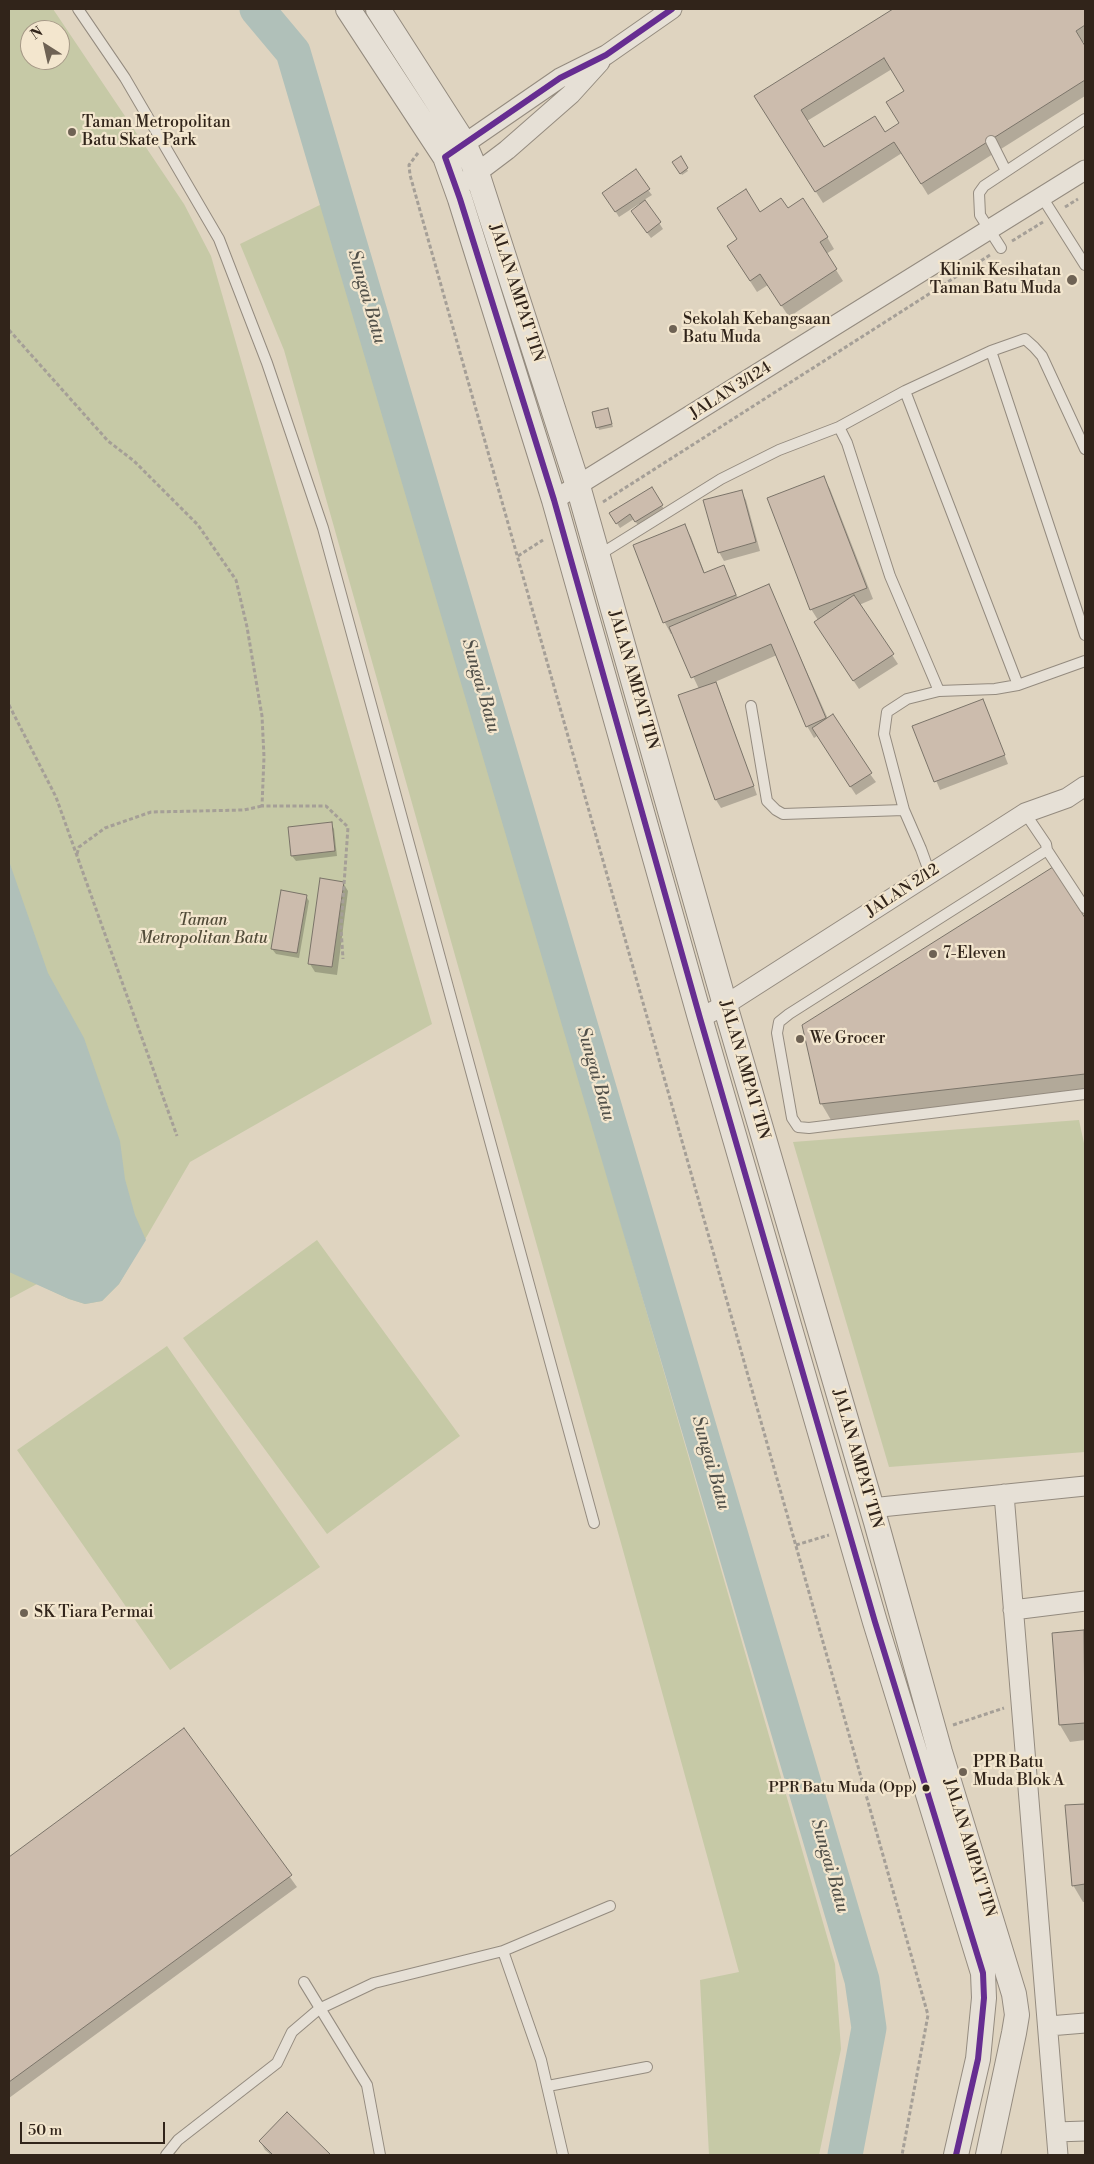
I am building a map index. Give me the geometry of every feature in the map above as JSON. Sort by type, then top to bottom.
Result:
[{"type":"street","name":"JALAN AMPAT TIN","points":[[348,9],[440,150],[456,188],[554,500],[700,1018],[875,1622],[983,1973],[984,1998],[978,2059],[956,2155]]},
{"type":"street","name":"JALAN AMPAT TIN","points":[[378,9],[464,143],[477,174],[578,486],[724,1005],[872,1508],[940,1752],[1014,1994],[1017,2015],[988,2155]]},
{"type":"street","points":[[440,150],[464,143],[560,78],[606,55],[672,9]]},
{"type":"street","points":[[456,188],[477,174],[572,94],[606,55]]},
{"type":"street","name":"JALAN 3/124","points":[[554,500],[990,231],[1085,170]]},
{"type":"street","name":"JALAN 2/12","points":[[700,1018],[724,1005],[1025,813],[1067,798],[1085,786]]},
{"type":"street","points":[[875,1622],[860,1531],[861,1518],[872,1508],[1085,1486]]},
{"type":"street","points":[[1004,1494],[1012,1610],[1049,2026],[1058,2155]]},
{"type":"street","points":[[1012,1610],[1085,1601]]},
{"type":"street","points":[[1049,2026],[1085,2023]]},
{"type":"street","points":[[1056,2132],[1085,2131]]},
{"type":"lane","points":[[78,9],[125,78],[219,239],[284,412],[323,528],[594,1524]]},
{"type":"lane","points":[[1001,248],[980,214],[979,193],[984,186],[1085,119]]},
{"type":"lane","points":[[991,141],[1006,171]]},
{"type":"lane","points":[[1042,197],[1085,265]]},
{"type":"lane","points":[[598,556],[721,479],[779,450],[839,426],[905,391],[991,350],[1025,339],[1042,356],[1085,449]]},
{"type":"lane","points":[[991,350],[1085,635]]},
{"type":"lane","points":[[905,391],[1018,684]]},
{"type":"lane","points":[[839,426],[847,443],[890,576],[939,691]]},
{"type":"lane","points":[[930,874],[904,810],[884,734],[887,712],[907,699],[939,691],[995,689],[1018,684],[1085,661]]},
{"type":"lane","points":[[751,706],[767,801],[776,810],[783,814],[904,810]]},
{"type":"lane","points":[[1025,813],[1085,908]]},
{"type":"lane","points":[[1047,850],[788,1014],[780,1022],[777,1033],[792,1118],[798,1127],[1085,1094]]},
{"type":"lane","points":[[166,2155],[178,2140],[278,2063],[292,2032],[319,2009],[374,1984],[503,1951],[610,1906]]},
{"type":"lane","points":[[503,1951],[541,2060],[563,2155]]},
{"type":"lane","points":[[304,1982],[319,2009],[368,2085],[380,2155]]},
{"type":"lane","points":[[548,2086],[647,2067]]},
{"type":"path","points":[[440,150],[413,158],[409,165],[410,175],[928,2015],[902,2155]]},
{"type":"path","points":[[598,505],[1085,194]]},
{"type":"path","points":[[9,330],[108,441],[134,461],[198,526],[236,580],[247,627],[262,716],[264,757],[262,806]]},
{"type":"path","points":[[9,705],[56,798],[177,1136]]},
{"type":"path","points":[[77,856],[79,847],[105,828],[151,812],[244,810],[262,806],[326,806],[348,827],[341,928],[343,959]]},
{"type":"path","points":[[796,1545],[828,1535]]},
{"type":"path","points":[[952,1725],[1020,1703]]},
{"type":"green space","name":"Taman Metropolitan Batu","points":[[9,9],[53,9],[60,20],[20,20],[20,70],[70,70],[70,34],[184,204],[211,256],[432,1024],[190,1162],[119,1284],[102,1301],[85,1304],[69,1299],[37,1284],[9,1299]]},
{"type":"green space","points":[[326,202],[835,1964],[841,2049],[819,2155],[709,2155],[700,1980],[739,1972],[621,1543],[284,350],[240,244]]},
{"type":"green space","points":[[1079,1120],[1085,1148],[1085,1452],[889,1467],[793,1142]]},
{"type":"green space","points":[[317,1240],[460,1436],[327,1534],[183,1338]]},
{"type":"green space","points":[[167,1346],[320,1567],[170,1670],[17,1450]]},
{"type":"shaded area","points":[[9,861],[48,973],[84,1038],[120,1141],[125,1179],[135,1215],[146,1240],[119,1284],[102,1301],[85,1304],[69,1299],[9,1272]]},
{"type":"building","points":[[893,9],[1085,9],[1085,25],[1076,31],[1085,46],[1085,80],[921,184],[894,142],[815,192],[754,96]],"holes":[[[884,58],[904,91],[886,102],[899,123],[885,132],[875,116],[824,147],[801,110]]]},
{"type":"building","points":[[681,156],[688,168],[680,174],[672,162]]},
{"type":"building","points":[[636,169],[650,189],[615,212],[602,193]]},
{"type":"building","points":[[746,189],[760,212],[781,198],[788,208],[803,198],[828,237],[820,242],[837,269],[781,306],[760,274],[750,281],[727,246],[737,239],[717,208]]},
{"type":"building","points":[[645,200],[661,222],[647,233],[631,211]]},
{"type":"building","points":[[608,408],[612,424],[596,428],[592,412]]},
{"type":"building","points":[[824,476],[867,588],[810,610],[767,498]]},
{"type":"building","points":[[652,487],[663,505],[635,522],[630,514],[616,524],[609,513]]},
{"type":"building","points":[[742,490],[756,542],[718,553],[703,500]]},
{"type":"building","points":[[685,524],[704,573],[724,565],[736,595],[663,623],[633,545]]},
{"type":"building","points":[[769,584],[826,718],[806,727],[771,644],[691,678],[669,627]]},
{"type":"building","points":[[854,595],[894,654],[853,681],[814,622]]},
{"type":"building","points":[[716,682],[754,786],[715,800],[678,695]]},
{"type":"building","points":[[983,699],[1005,755],[934,782],[912,726]]},
{"type":"building","points":[[833,714],[872,773],[850,787],[812,728]]},
{"type":"building","points":[[332,822],[335,851],[291,856],[288,827]]},
{"type":"building","points":[[1053,867],[1085,918],[1085,1074],[820,1104],[802,1025]]},
{"type":"building","points":[[320,878],[344,882],[332,967],[308,964]]},
{"type":"building","points":[[281,890],[307,895],[297,953],[271,949]]},
{"type":"building","points":[[1084,1630],[1085,1723],[1059,1725],[1052,1633]]},
{"type":"building","points":[[184,1728],[292,1875],[9,2082],[9,1857]]},
{"type":"building","points":[[1085,1804],[1085,1884],[1072,1886],[1065,1805]]},
{"type":"building","points":[[287,2112],[331,2155],[273,2155],[259,2141]]},
{"type":"waterway","name":"Sungai Batu","points":[[257,9],[293,52],[862,1980],[869,2028],[845,2155]]},
{"type":"transit line","points":[[672,9],[606,55],[560,78],[445,157],[460,199],[554,500],[700,1018],[875,1622],[983,1973],[984,1998],[978,2059],[956,2155]]},
{"type":"place","name":"Taman Metropolitan Batu Skate Park","points":[[72,132]]},
{"type":"place","name":"Klinik Kesihatan Taman Batu Muda","points":[[1072,280]]},
{"type":"place","name":"Sekolah Kebangsaan Batu Muda","points":[[673,329]]},
{"type":"place","name":"7-Eleven","points":[[933,954]]},
{"type":"place","name":"We Grocer","points":[[800,1039]]},
{"type":"place","name":"SK Tiara Permai","points":[[24,1613]]},
{"type":"place","name":"PPR Batu Muda Blok A","points":[[963,1772]]},
{"type":"place","name":"PPR Batu Muda (Opp)","points":[[926,1788]]}]
